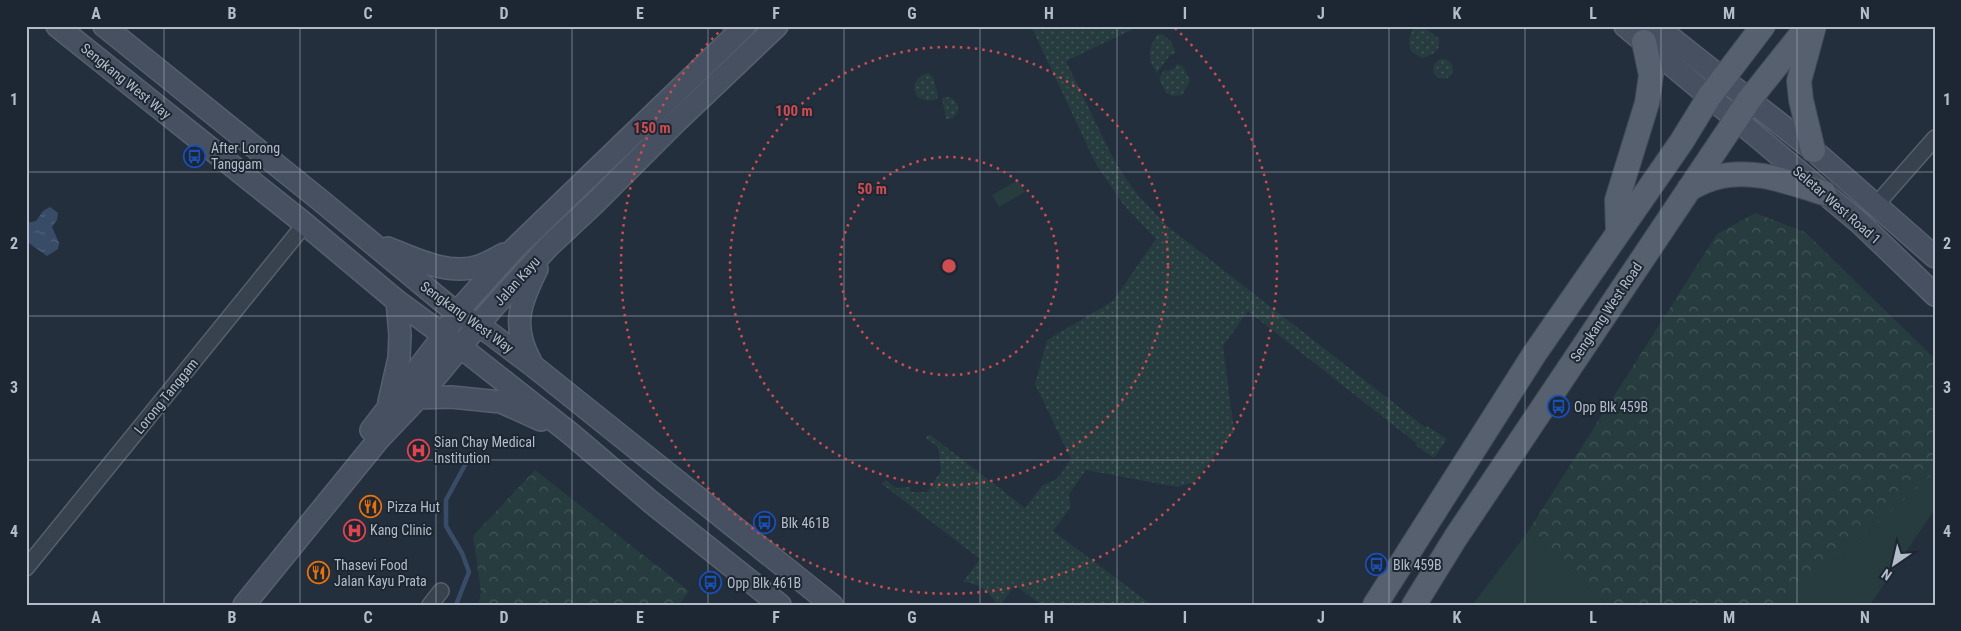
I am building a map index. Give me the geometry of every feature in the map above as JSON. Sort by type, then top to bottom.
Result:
[{"type":"main road","name":"Sengkang West Way","points":[[57,26],[397,300],[571,434],[651,502],[780,605]]},
{"type":"main road","name":"Sengkang West Way","points":[[104,26],[457,312],[478,325],[532,365],[832,605]]},
{"type":"main road","name":"Jalan Kayu","points":[[244,605],[379,439],[418,398],[452,341],[457,312],[514,249],[745,26]]},
{"type":"main road","name":"Jalan Kayu","points":[[231,605],[388,408],[452,341],[478,325],[549,246],[777,26]]},
{"type":"main road","points":[[1625,26],[1650,34],[1716,88]]},
{"type":"main road","points":[[1375,605],[1535,353],[1618,230],[1682,141],[1716,88],[1763,26]]},
{"type":"main road","name":"Sengkang West Road","points":[[1414,605],[1456,537],[1736,119],[1808,26]]},
{"type":"main road","points":[[1813,150],[1801,100],[1799,81],[1814,26]]},
{"type":"main road","points":[[1618,230],[1617,200],[1640,131],[1647,103],[1651,75],[1650,34]]},
{"type":"main road","name":"Seletar West Road 1","points":[[1716,88],[1749,100],[1813,150],[1935,257]]},
{"type":"main road","name":"Seletar West Road 1","points":[[1716,88],[1736,119],[1860,223],[1935,295]]},
{"type":"main road","points":[[1689,189],[1714,178],[1748,174],[1769,176],[1824,192]]},
{"type":"main road","points":[[370,241],[421,261],[458,269],[478,266],[514,249]]},
{"type":"main road","points":[[532,365],[519,336],[521,305],[549,246]]},
{"type":"main road","points":[[388,408],[399,358],[400,335],[397,300]]},
{"type":"main road","points":[[418,398],[451,397],[501,402],[571,434]]},
{"type":"street","points":[[681,87],[697,102]]},
{"type":"street","points":[[1876,205],[1890,188],[1933,145]]},
{"type":"street","points":[[1839,172],[1871,188],[1890,188]]},
{"type":"street","name":"Lorong Tanggam","points":[[26,568],[305,224]]},
{"type":"street","points":[[430,605],[441,590]]},
{"type":"green space","points":[[1031,26],[1140,26],[1066,61],[1110,152],[1137,194],[1167,226],[1426,428],[1427,426],[1447,439],[1434,458],[1415,445],[1416,443],[1248,311],[1223,346],[1234,431],[1194,482],[1177,487],[1086,470],[1069,494],[1071,507],[1053,531],[1152,605],[1041,605],[1015,585],[1000,605],[997,605],[991,596],[979,586],[963,582],[980,559],[882,484],[886,480],[896,488],[910,487],[911,492],[927,492],[941,471],[938,447],[926,438],[929,434],[1025,508],[1042,486],[1058,478],[1071,459],[1035,384],[1047,340],[1113,301],[1156,239],[1123,204],[1096,164]]},
{"type":"green space","points":[[1419,27],[1427,29],[1439,39],[1437,50],[1429,56],[1421,58],[1410,50],[1409,39],[1413,29]]},
{"type":"green space","points":[[1162,34],[1171,41],[1176,53],[1170,55],[1157,73],[1150,59],[1150,50],[1157,35]]},
{"type":"green space","points":[[1439,59],[1447,59],[1453,65],[1453,73],[1447,79],[1439,79],[1433,73],[1433,65]]},
{"type":"green space","points":[[1177,64],[1183,66],[1190,81],[1182,95],[1172,96],[1166,93],[1159,79],[1164,70],[1174,69]]},
{"type":"green space","points":[[928,73],[933,77],[938,95],[937,99],[929,101],[922,100],[918,96],[914,86],[921,76]]},
{"type":"green space","points":[[947,97],[955,101],[958,112],[954,117],[946,119],[942,98]]},
{"type":"green space","points":[[1018,180],[1025,192],[999,207],[992,195]]},
{"type":"green space","points":[[1755,213],[1805,232],[1935,359],[1935,472],[1785,605],[1608,605],[1527,533],[1717,234]]},
{"type":"green space","points":[[535,470],[689,591],[679,605],[478,605],[481,592],[473,536]]},
{"type":"green space","points":[[1935,472],[1935,509],[1870,605],[1785,605]]},
{"type":"green space","points":[[1527,533],[1608,605],[1472,605]]},
{"type":"water","points":[[50,207],[58,213],[57,220],[52,227],[59,243],[58,249],[47,256],[26,241],[26,223],[36,221],[43,211]]},
{"type":"waterway","points":[[456,605],[469,572],[462,553],[446,526],[446,500],[465,465]]},
{"type":"place","name":"After Lorong Tanggam","points":[[195,156]]},
{"type":"place","name":"Opp Blk 459B","points":[[1558,407]]},
{"type":"place","name":"Sian Chay Medical Institution","points":[[418,450]]},
{"type":"place","name":"Pizza Hut","points":[[371,507]]},
{"type":"place","name":"Blk 461B","points":[[765,523]]},
{"type":"place","name":"Kang Clinic","points":[[354,530]]},
{"type":"place","name":"Blk 459B","points":[[1377,565]]},
{"type":"place","name":"Thasevi Food Jalan Kayu Prata","points":[[318,573]]},
{"type":"place","name":"Opp Blk 461B","points":[[711,583]]}]
